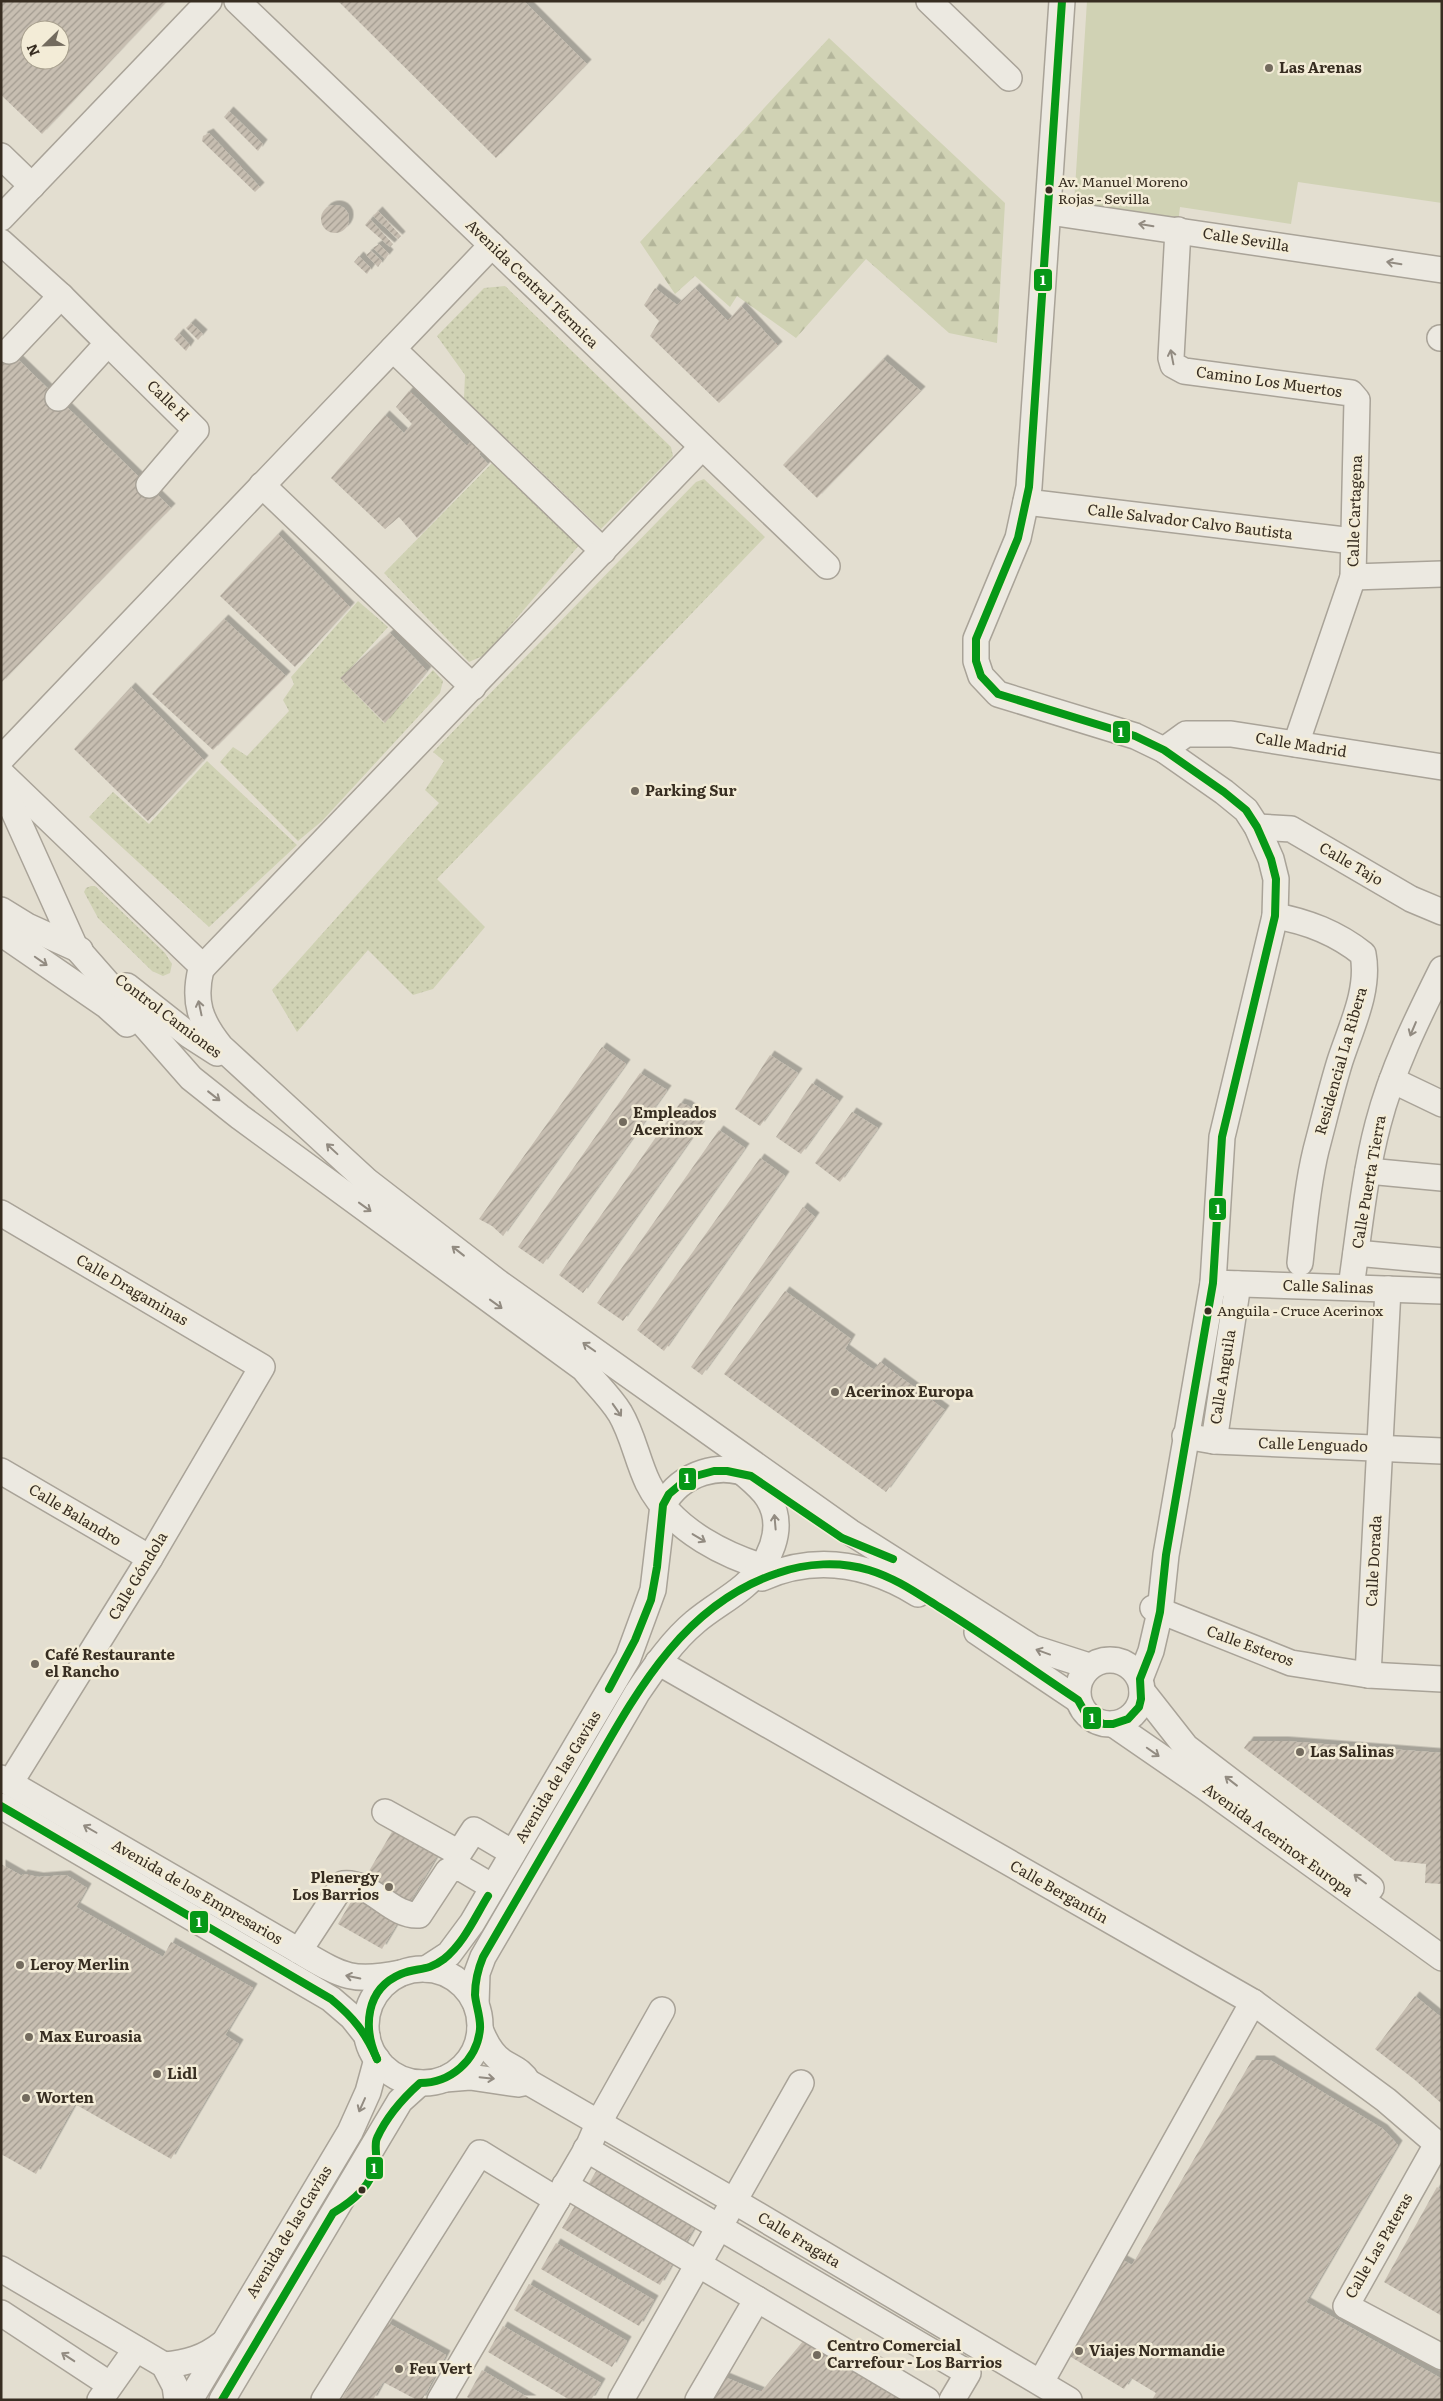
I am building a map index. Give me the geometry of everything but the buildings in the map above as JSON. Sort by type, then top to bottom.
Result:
[{"type":"street","points":[[1,218],[209,1]]},
{"type":"street","name":"Avenida Central Térmica","points":[[237,1],[827,566]]},
{"type":"street","points":[[929,1],[1009,78]]},
{"type":"street","points":[[1026,502],[1029,487],[1049,212],[1062,1]]},
{"type":"street","points":[[1,156],[32,186]]},
{"type":"street","name":"Calle Sevilla","points":[[1049,212],[1442,270]]},
{"type":"street","name":"Camino Los Muertos","points":[[1178,230],[1172,316],[1171,358],[1174,364],[1184,370],[1351,393]]},
{"type":"street","name":"Calle H","points":[[1,242],[61,296],[196,430],[148,485]]},
{"type":"street","points":[[1,759],[492,245]]},
{"type":"street","points":[[9,351],[61,296]]},
{"type":"street","points":[[58,398],[108,343]]},
{"type":"street","points":[[392,349],[603,551]]},
{"type":"street","name":"Calle Cartagena","points":[[1296,744],[1353,577],[1358,405],[1356,396],[1351,393]]},
{"type":"street","points":[[702,447],[202,968],[197,985],[199,1008],[206,1029],[221,1047],[262,1085],[367,1181],[499,1283],[764,1472],[896,1561],[1033,1648],[1089,1666]]},
{"type":"street","points":[[262,485],[473,687]]},
{"type":"street","name":"Calle Salvador Calvo Bautista","points":[[1026,502],[1353,542]]},
{"type":"street","name":"Calle Anguila","points":[[1026,502],[1018,538],[976,640],[976,661],[981,676],[998,694],[1135,736],[1164,750],[1224,792],[1246,810],[1257,827],[1271,859],[1276,878],[1275,916],[1222,1137],[1213,1283],[1185,1436],[1151,1651],[1141,1685]]},
{"type":"street","points":[[1353,577],[1442,574]]},
{"type":"street","name":"Calle Madrid","points":[[1164,750],[1186,734],[1231,734],[1442,768]]},
{"type":"street","points":[[1,773],[202,968]]},
{"type":"street","points":[[1,782],[74,945],[191,1078]]},
{"type":"street","name":"Calle Tajo","points":[[1257,827],[1291,829],[1410,899],[1442,912]]},
{"type":"street","points":[[1,910],[27,926],[74,945]]},
{"type":"street","name":"Residencial La Ribera","points":[[1275,916],[1297,920],[1315,927],[1352,945],[1363,954],[1364,981],[1340,1063],[1310,1180],[1300,1264]]},
{"type":"street","points":[[1,933],[107,1006],[240,1117],[584,1369],[619,1412],[632,1437],[648,1483],[663,1505],[696,1536],[716,1548],[769,1569],[821,1564],[854,1567],[895,1580],[953,1615],[1078,1700],[1087,1716],[1104,1724],[1121,1722],[1134,1713],[1141,1699],[1141,1685],[1129,1666],[1114,1660],[1096,1662],[1089,1666],[1079,1682],[1078,1700]]},
{"type":"street","name":"Control Camiones","points":[[74,945],[189,1035],[262,1085]]},
{"type":"street","name":"Calle Puerta Tierra","points":[[1351,1287],[1368,1170],[1378,1124],[1392,1080],[1436,995],[1442,969]]},
{"type":"street","points":[[1392,1080],[1442,1104]]},
{"type":"street","points":[[1368,1170],[1442,1178]]},
{"type":"street","name":"Calle Dragaminas","points":[[1,1213],[262,1367]]},
{"type":"street","points":[[1356,1253],[1442,1261]]},
{"type":"street","name":"Calle Salinas","points":[[1213,1283],[1442,1291]]},
{"type":"street","name":"Calle Anguila","points":[[1214,1441],[1238,1284]]},
{"type":"street","name":"Calle Dorada","points":[[1368,1675],[1388,1289]]},
{"type":"street","points":[[615,1366],[632,1387],[662,1413],[742,1472],[767,1496],[775,1518],[776,1536],[769,1569]]},
{"type":"street","name":"Calle Góndola","points":[[4,1789],[150,1558],[262,1367]]},
{"type":"street","name":"Calle Lenguado","points":[[1185,1436],[1214,1441],[1442,1451]]},
{"type":"street","points":[[663,1505],[679,1485],[694,1475],[716,1469],[742,1472],[762,1481],[842,1538],[896,1561]]},
{"type":"street","name":"Calle Balandro","points":[[1,1471],[150,1558]]},
{"type":"street","name":"Avenida de las Gavias","points":[[426,1969],[448,1954],[472,1922],[628,1658],[653,1590],[663,1505]]},
{"type":"street","name":"Avenida de las Gavias","points":[[476,2004],[477,1973],[482,1957],[637,1693],[658,1662],[693,1623],[769,1569]]},
{"type":"street","name":"Calle Anguila","points":[[1114,1660],[1138,1641],[1156,1610]]},
{"type":"street","name":"Calle Esteros","points":[[1156,1610],[1291,1663],[1368,1675],[1442,1679]]},
{"type":"street","name":"Calle Bergantín","points":[[658,1662],[1253,2002],[1386,2100],[1440,2146]]},
{"type":"street","name":"Avenida Acerinox Europa","points":[[1141,1685],[1186,1747],[1442,1940]]},
{"type":"street","name":"Avenida Acerinox Europa","points":[[1113,1724],[1206,1788],[1442,1958]]},
{"type":"street","name":"Avenida de los Empresarios","points":[[4,1789],[344,1975],[360,1979],[401,1973]]},
{"type":"street","name":"Avenida de los Empresarios","points":[[4,1789],[331,1999],[352,2017],[367,2036]]},
{"type":"street","points":[[385,1812],[459,1860],[493,1888]]},
{"type":"street","points":[[299,1951],[343,1884],[354,1883],[408,1916],[419,1915],[448,1871],[459,1860],[474,1830],[512,1853]]},
{"type":"street","points":[[426,1969],[445,1974],[461,1983],[476,2004],[480,2029],[473,2054],[466,2064],[445,2079],[420,2083],[396,2076],[377,2059],[367,2036],[368,2010],[373,1999],[380,1988],[401,1973],[426,1969]]},
{"type":"street","points":[[1041,2382],[1253,2002]]},
{"type":"street","points":[[440,2400],[586,2149],[599,2122],[662,2010]]},
{"type":"street","name":"Calle Fragata","points":[[480,2029],[494,2054],[523,2073],[528,2082],[734,2201],[1069,2400]]},
{"type":"street","name":"Avenida de las Gavias","points":[[190,2400],[350,2132],[368,2092],[377,2059]]},
{"type":"street","name":"Calle Fragata","points":[[445,2079],[470,2077],[518,2084],[528,2082]]},
{"type":"street","name":"Avenida de las Gavias","points":[[222,2400],[400,2101],[420,2083]]},
{"type":"street","points":[[621,2400],[801,2083]]},
{"type":"street","name":"Calle Las Pateras","points":[[1440,2146],[1346,2306],[1442,2357]]},
{"type":"street","points":[[586,2149],[968,2373],[952,2400]]},
{"type":"street","points":[[324,2400],[480,2153],[561,2192],[699,2264],[927,2400]]},
{"type":"street","points":[[4,2277],[164,2365],[175,2386],[177,2400]]},
{"type":"street","points":[[698,2400],[757,2299]]},
{"type":"street","points":[[1,2313],[104,2392],[136,2348]]},
{"type":"street","points":[[164,2365],[189,2362],[212,2352],[224,2342]]},
{"type":"green space","name":"Las Arenas","points":[[1087,1],[1442,1],[1442,203],[1298,182],[1291,224],[1180,207],[1178,223],[1074,204]]},
{"type":"green space","points":[[829,38],[1005,203],[997,343],[949,333],[866,259],[796,338],[737,296],[730,307],[695,276],[675,294],[640,242]]},
{"type":"green space","points":[[505,286],[671,447],[673,456],[601,529],[464,398],[465,375],[437,336],[484,288]]},
{"type":"green space","points":[[498,457],[581,543],[485,655],[469,662],[384,573]]},
{"type":"green space","points":[[704,479],[765,537],[437,879],[485,927],[433,989],[413,995],[368,950],[297,1032],[272,990],[439,803],[425,790],[444,761],[433,752],[696,482]]},
{"type":"green space","points":[[358,601],[388,627],[341,679],[384,723],[433,670],[443,681],[440,693],[322,821],[298,841],[220,762],[233,747],[247,756],[289,711],[283,700],[294,684],[291,677]]},
{"type":"green space","points":[[207,761],[297,845],[209,927],[89,817],[113,792],[149,824]]},
{"type":"green space","points":[[95,886],[165,953],[172,964],[170,973],[163,976],[152,971],[98,918],[84,892],[86,888]]},
{"type":"transit line","name":"1","points":[[222,2400],[333,2213],[355,2198],[371,2178],[376,2161],[376,2140],[390,2115],[420,2083],[442,2079],[451,2074],[460,2068],[474,2051],[480,2029],[475,1995],[478,1971],[483,1957],[637,1695],[658,1664],[683,1635],[710,1610],[742,1589],[778,1573],[800,1567],[823,1564],[858,1567],[896,1581],[957,1618],[1078,1700],[1087,1716],[1104,1724],[1113,1724],[1128,1719],[1139,1707],[1141,1699],[1140,1679],[1151,1651],[1160,1612],[1166,1555],[1213,1283],[1222,1137],[1275,916],[1276,879],[1271,859],[1257,827],[1246,810],[1224,792],[1164,750],[1135,736],[998,694],[981,676],[976,661],[976,639],[1018,538],[1029,487],[1062,1]]},
{"type":"transit line","name":"1","points":[[609,1689],[635,1640],[651,1600],[657,1567],[663,1505],[669,1494],[688,1478],[714,1471],[727,1471],[751,1476],[842,1538],[893,1559]]},
{"type":"transit line","name":"1","points":[[1,1806],[331,1999],[358,2026],[377,2059]]},
{"type":"transit line","name":"1","points":[[377,2059],[370,2035],[369,2022],[370,2010],[380,1989],[401,1974],[432,1966],[451,1953],[463,1938],[488,1896]]},
{"type":"place","name":"Las Arenas","points":[[1269,68]]},
{"type":"place","name":"Av. Manuel Moreno Rojas - Sevilla","points":[[1049,190]]},
{"type":"place","name":"Parking Sur","points":[[635,791]]},
{"type":"place","name":"Empleados Acerinox","points":[[623,1122]]},
{"type":"place","name":"Anguila - Cruce Acerinox","points":[[1208,1311]]},
{"type":"place","name":"Acerinox Europa","points":[[835,1392]]},
{"type":"place","name":"Café Restaurante el Rancho","points":[[35,1664]]},
{"type":"place","name":"Las Salinas","points":[[1300,1752]]},
{"type":"place","name":"Plenergy Los Barrios","points":[[389,1887]]},
{"type":"place","name":"Leroy Merlin","points":[[20,1965]]},
{"type":"place","name":"Max Euroasia","points":[[29,2037]]},
{"type":"place","name":"Lidl","points":[[157,2074]]},
{"type":"place","name":"Worten","points":[[26,2098]]},
{"type":"place","name":"Viajes Normandie","points":[[1079,2351]]},
{"type":"place","name":"Centro Comercial Carrefour - Los Barrios","points":[[817,2355]]},
{"type":"place","name":"Feu Vert","points":[[399,2369]]}]
